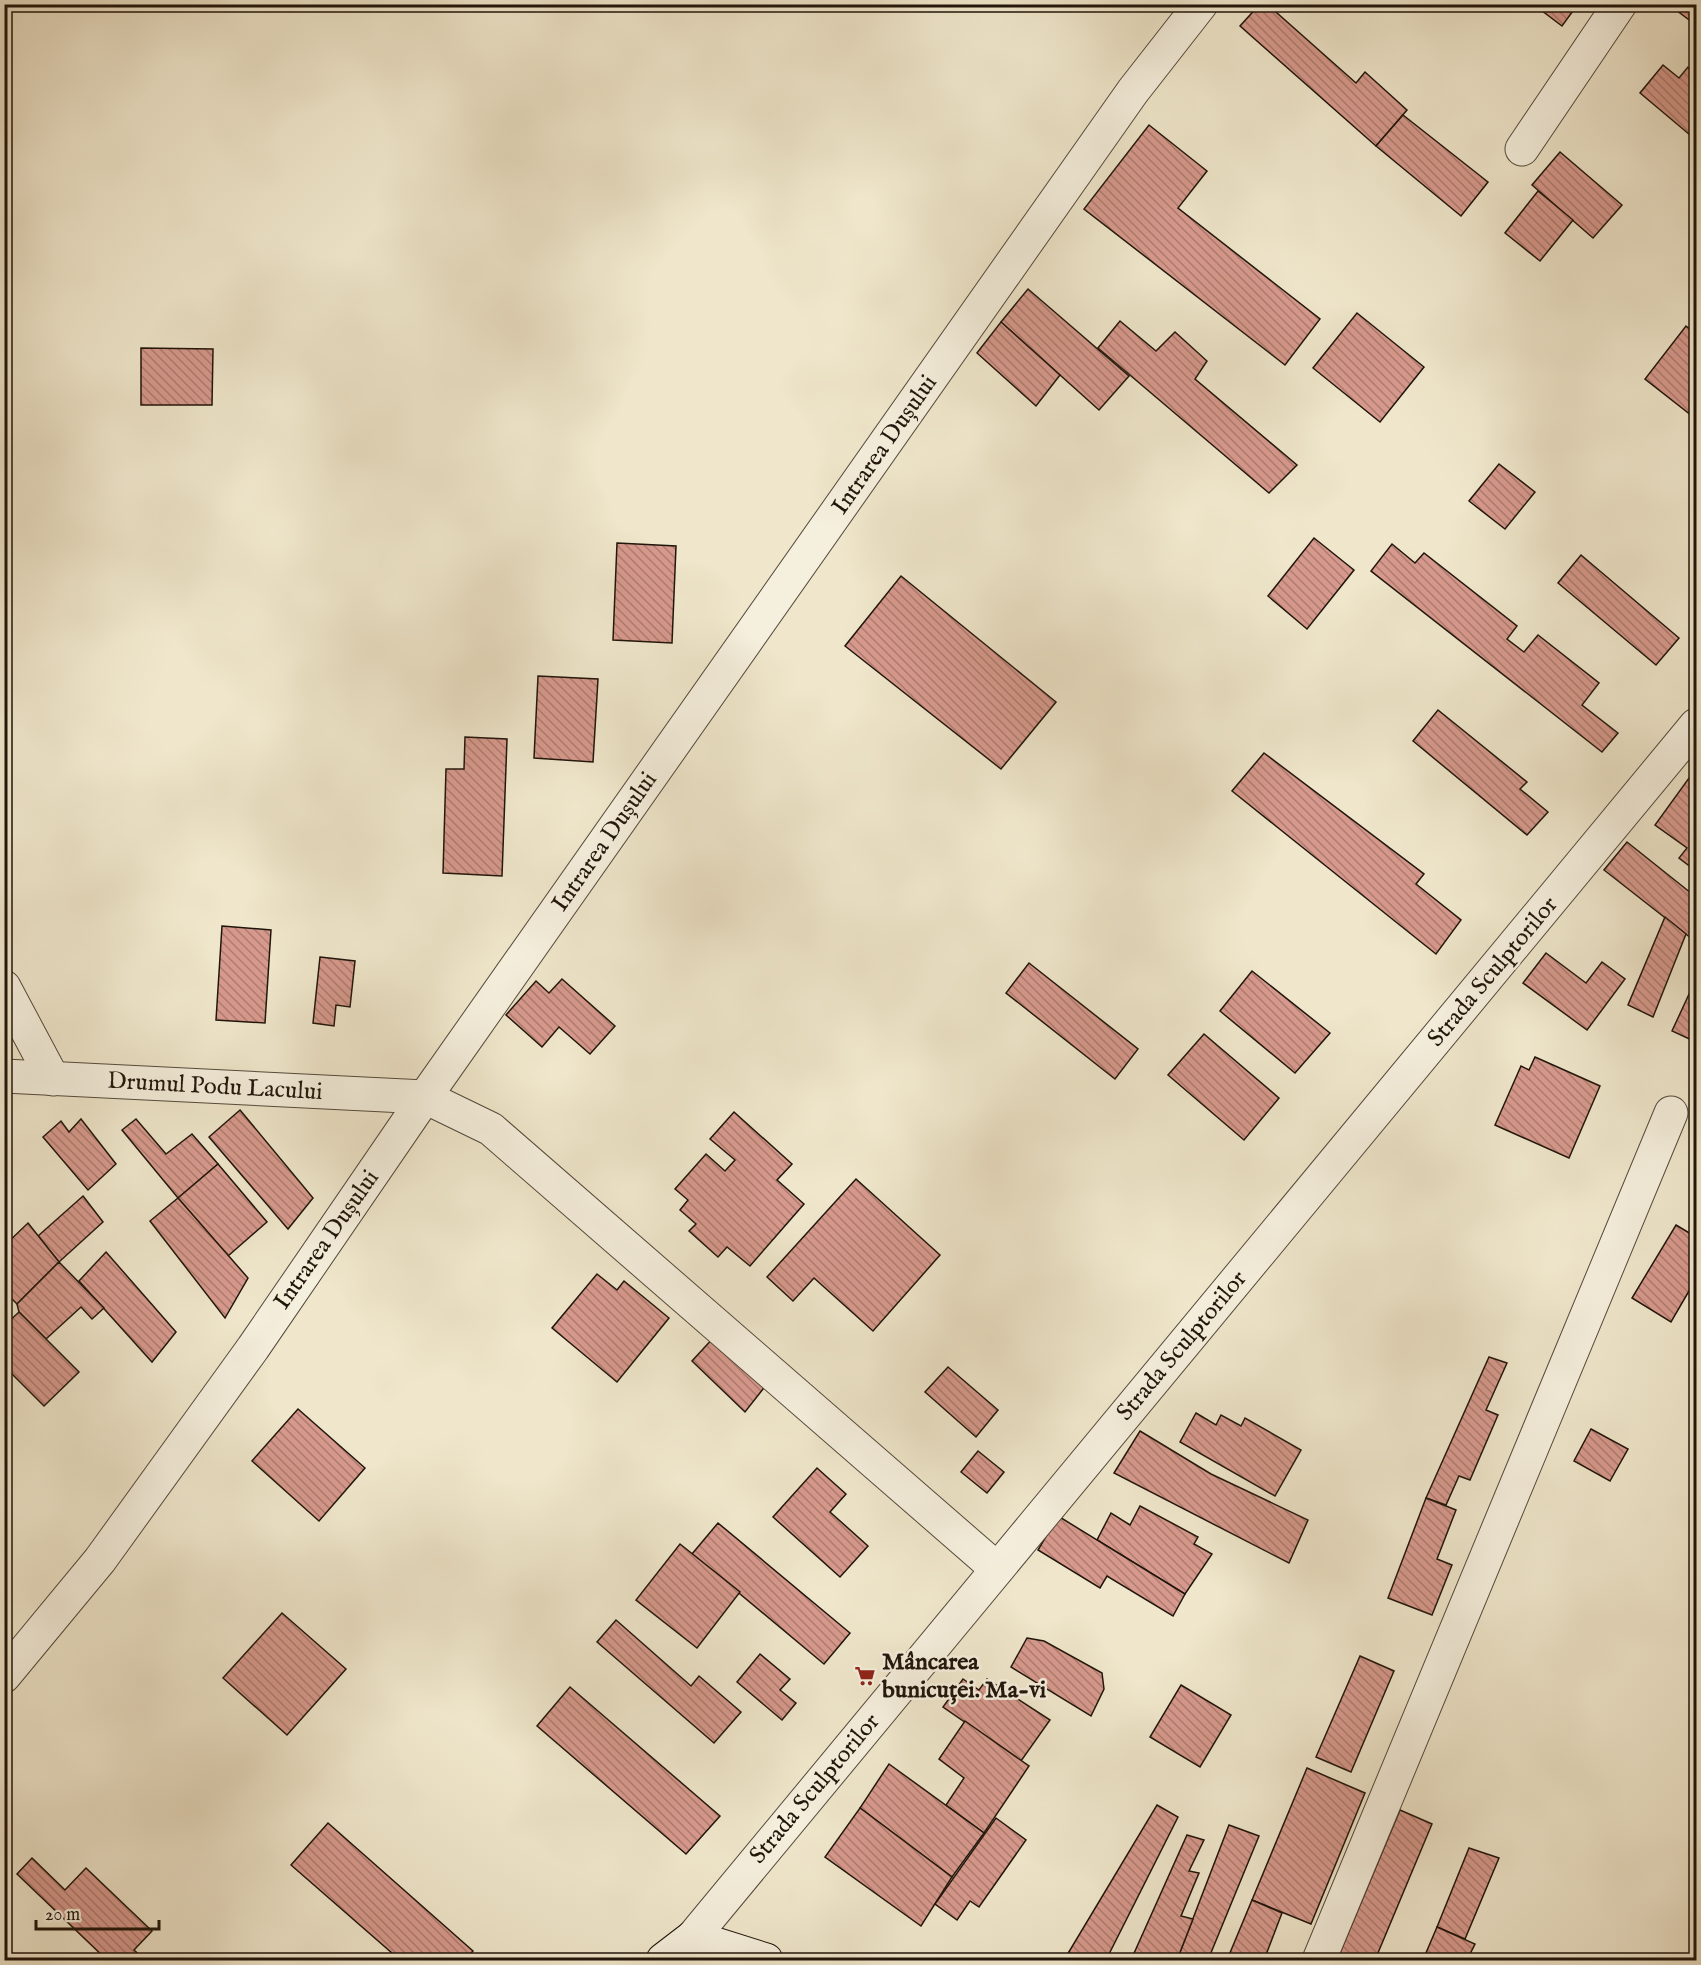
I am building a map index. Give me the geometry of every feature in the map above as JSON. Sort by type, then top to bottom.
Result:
[{"type":"street","name":"Intrarea Dușului","points":[[4,1676],[100,1560],[253,1348],[426,1097],[1133,91],[1201,4]]},
{"type":"street","points":[[1521,149],[1620,4]]},
{"type":"street","name":"Strada Sculptorilor","points":[[663,1960],[693,1937],[1696,725]]},
{"type":"street","points":[[4,987],[52,1079]]},
{"type":"street","name":"Drumul Podu Lacului","points":[[4,1076],[426,1097]]},
{"type":"street","points":[[426,1097],[491,1129],[998,1569]]},
{"type":"street","points":[[1319,1960],[1671,1113]]},
{"type":"street","points":[[693,1937],[766,1960]]},
{"type":"building","points":[[1260,4],[1267,4],[1356,83],[1365,72],[1407,110],[1376,146],[1240,26]]},
{"type":"building","points":[[1533,4],[1578,4],[1562,26]]},
{"type":"building","points":[[1680,4],[1696,4],[1696,25],[1676,10]]},
{"type":"building","points":[[1663,65],[1679,78],[1688,67],[1696,75],[1696,140],[1640,93]]},
{"type":"building","points":[[1403,115],[1488,182],[1461,216],[1376,146]]},
{"type":"building","points":[[1149,125],[1207,171],[1178,208],[1320,319],[1285,365],[1084,209]]},
{"type":"building","points":[[1560,152],[1622,205],[1593,238],[1532,185]]},
{"type":"building","points":[[1538,191],[1573,220],[1540,261],[1505,233]]},
{"type":"building","points":[[1028,289],[1129,376],[1099,410],[1001,322]]},
{"type":"building","points":[[1357,313],[1424,367],[1380,422],[1313,368]]},
{"type":"building","points":[[1120,321],[1156,351],[1175,332],[1207,361],[1195,379],[1297,465],[1269,493],[1098,348]]},
{"type":"building","points":[[1001,322],[1060,375],[1036,406],[977,353]]},
{"type":"building","points":[[1686,326],[1696,334],[1696,419],[1645,379]]},
{"type":"building","points":[[141,348],[213,349],[212,405],[141,405]]},
{"type":"building","points":[[1499,464],[1535,492],[1505,529],[1469,501]]},
{"type":"building","points":[[1314,538],[1354,570],[1307,629],[1268,596]]},
{"type":"building","points":[[617,543],[676,546],[672,643],[613,640]]},
{"type":"building","points":[[1392,544],[1415,563],[1424,553],[1517,626],[1507,639],[1524,652],[1538,635],[1599,683],[1582,705],[1618,733],[1602,752],[1371,571]]},
{"type":"building","points":[[1581,555],[1679,638],[1656,665],[1558,583]]},
{"type":"building","points":[[901,576],[1056,702],[1001,769],[845,646]]},
{"type":"building","points":[[538,676],[598,679],[593,762],[534,758]]},
{"type":"building","points":[[1438,710],[1527,782],[1520,789],[1548,812],[1527,835],[1413,741]]},
{"type":"building","points":[[465,737],[507,739],[502,876],[443,873],[446,769],[464,769]]},
{"type":"building","points":[[1264,753],[1424,874],[1416,884],[1461,920],[1436,954],[1232,791]]},
{"type":"building","points":[[1689,778],[1696,783],[1696,871],[1679,858],[1687,848],[1655,825]]},
{"type":"building","points":[[1627,842],[1696,897],[1696,942],[1604,870]]},
{"type":"building","points":[[1665,917],[1686,934],[1653,1017],[1628,1005]]},
{"type":"building","points":[[222,926],[271,930],[265,1023],[216,1020]]},
{"type":"building","points":[[1546,953],[1586,983],[1602,962],[1625,979],[1587,1030],[1523,983]]},
{"type":"building","points":[[320,957],[355,961],[350,1007],[336,1005],[334,1026],[313,1023]]},
{"type":"building","points":[[1029,963],[1138,1049],[1115,1079],[1006,993]]},
{"type":"building","points":[[1252,971],[1330,1033],[1295,1073],[1220,1011]]},
{"type":"building","points":[[562,979],[615,1026],[590,1054],[559,1027],[542,1047],[506,1015],[536,981],[549,993]]},
{"type":"building","points":[[1696,979],[1696,1042],[1672,1031]]},
{"type":"building","points":[[1204,1034],[1279,1098],[1244,1140],[1168,1075]]},
{"type":"building","points":[[1535,1057],[1600,1086],[1569,1158],[1495,1125],[1521,1066],[1529,1070]]},
{"type":"building","points":[[240,1110],[313,1198],[288,1229],[209,1137]]},
{"type":"building","points":[[734,1112],[792,1164],[777,1180],[804,1204],[750,1266],[727,1247],[718,1257],[689,1231],[696,1224],[680,1210],[688,1200],[675,1189],[706,1154],[725,1171],[735,1160],[710,1139]]},
{"type":"building","points":[[81,1119],[116,1164],[88,1190],[43,1137],[61,1121],[69,1132]]},
{"type":"building","points":[[136,1119],[166,1154],[192,1134],[218,1164],[178,1198],[122,1130]]},
{"type":"building","points":[[218,1164],[267,1222],[228,1256],[178,1198]]},
{"type":"building","points":[[856,1179],[940,1255],[873,1331],[814,1278],[793,1301],[767,1277]]},
{"type":"building","points":[[83,1196],[103,1222],[59,1262],[38,1236]]},
{"type":"building","points":[[178,1198],[248,1278],[225,1318],[150,1221]]},
{"type":"building","points":[[28,1223],[59,1262],[17,1304],[4,1291],[4,1246]]},
{"type":"building","points":[[1676,1225],[1696,1237],[1696,1279],[1671,1322],[1632,1298]]},
{"type":"building","points":[[106,1252],[176,1332],[152,1362],[79,1281]]},
{"type":"building","points":[[59,1262],[104,1308],[92,1319],[81,1307],[46,1339],[19,1312],[17,1304]]},
{"type":"building","points":[[597,1274],[617,1290],[624,1281],[669,1318],[617,1382],[552,1328]]},
{"type":"building","points":[[19,1312],[79,1372],[44,1406],[4,1366],[4,1326]]},
{"type":"building","points":[[715,1336],[767,1384],[745,1412],[692,1361]]},
{"type":"building","points":[[1489,1357],[1507,1363],[1486,1410],[1498,1415],[1470,1480],[1459,1476],[1446,1505],[1426,1498]]},
{"type":"building","points":[[948,1367],[998,1410],[976,1437],[925,1392]]},
{"type":"building","points":[[298,1409],[365,1468],[319,1521],[252,1461]]},
{"type":"building","points":[[1196,1413],[1216,1425],[1221,1415],[1241,1426],[1245,1418],[1301,1450],[1275,1496],[1180,1442]]},
{"type":"building","points":[[1591,1429],[1628,1449],[1610,1481],[1574,1461]]},
{"type":"building","points":[[1140,1431],[1211,1474],[1308,1520],[1289,1563],[1114,1473]]},
{"type":"building","points":[[978,1451],[1004,1472],[987,1493],[961,1472]]},
{"type":"building","points":[[817,1468],[846,1494],[830,1512],[868,1546],[840,1577],[773,1517]]},
{"type":"building","points":[[1426,1498],[1456,1510],[1437,1559],[1452,1565],[1432,1615],[1388,1598]]},
{"type":"building","points":[[1140,1506],[1198,1537],[1194,1544],[1212,1554],[1185,1594],[1097,1540],[1111,1513],[1130,1525]]},
{"type":"building","points":[[1058,1516],[1185,1594],[1173,1616],[1107,1576],[1100,1588],[1038,1550]]},
{"type":"building","points":[[718,1523],[850,1633],[824,1664],[692,1554]]},
{"type":"building","points":[[680,1544],[740,1592],[697,1648],[636,1600]]},
{"type":"building","points":[[282,1613],[346,1669],[287,1735],[223,1678]]},
{"type":"building","points":[[616,1620],[691,1686],[699,1676],[741,1712],[714,1743],[597,1642]]},
{"type":"building","points":[[1027,1638],[1044,1641],[1102,1673],[1104,1689],[1091,1716],[1011,1667]]},
{"type":"building","points":[[760,1654],[790,1679],[780,1690],[796,1703],[782,1720],[737,1682]]},
{"type":"building","points":[[1360,1656],[1394,1671],[1351,1772],[1316,1757]]},
{"type":"building","points":[[963,1679],[979,1690],[987,1679],[1050,1720],[1021,1761],[943,1707]]},
{"type":"building","points":[[1181,1685],[1231,1715],[1200,1767],[1150,1737]]},
{"type":"building","points":[[570,1687],[720,1816],[686,1854],[537,1726]]},
{"type":"building","points":[[965,1721],[1029,1766],[984,1833],[946,1805],[964,1778],[939,1759]]},
{"type":"building","points":[[889,1764],[984,1833],[952,1877],[860,1808]]},
{"type":"building","points":[[1307,1768],[1365,1793],[1311,1924],[1252,1900]]},
{"type":"building","points":[[1157,1805],[1178,1817],[1106,1960],[1064,1960]]},
{"type":"building","points":[[860,1808],[952,1877],[921,1926],[825,1857]]},
{"type":"building","points":[[1400,1810],[1432,1824],[1375,1960],[1337,1960]]},
{"type":"building","points":[[996,1818],[1026,1840],[979,1907],[970,1901],[957,1920],[935,1904]]},
{"type":"building","points":[[328,1823],[473,1951],[464,1960],[400,1960],[291,1865]]},
{"type":"building","points":[[1229,1825],[1259,1836],[1208,1960],[1177,1960]]},
{"type":"building","points":[[1187,1835],[1204,1840],[1189,1871],[1199,1873],[1181,1916],[1193,1919],[1177,1960],[1131,1960]]},
{"type":"building","points":[[1469,1848],[1499,1858],[1465,1939],[1437,1927]]},
{"type":"building","points":[[32,1858],[65,1890],[86,1868],[152,1931],[134,1950],[145,1960],[107,1960],[17,1874]]},
{"type":"building","points":[[1252,1900],[1282,1913],[1264,1960],[1227,1960]]},
{"type":"building","points":[[1437,1927],[1475,1944],[1467,1960],[1423,1960]]},
{"type":"place","name":"Mâncarea bunicuței. Ma-vi","points":[[865,1676]]}]
